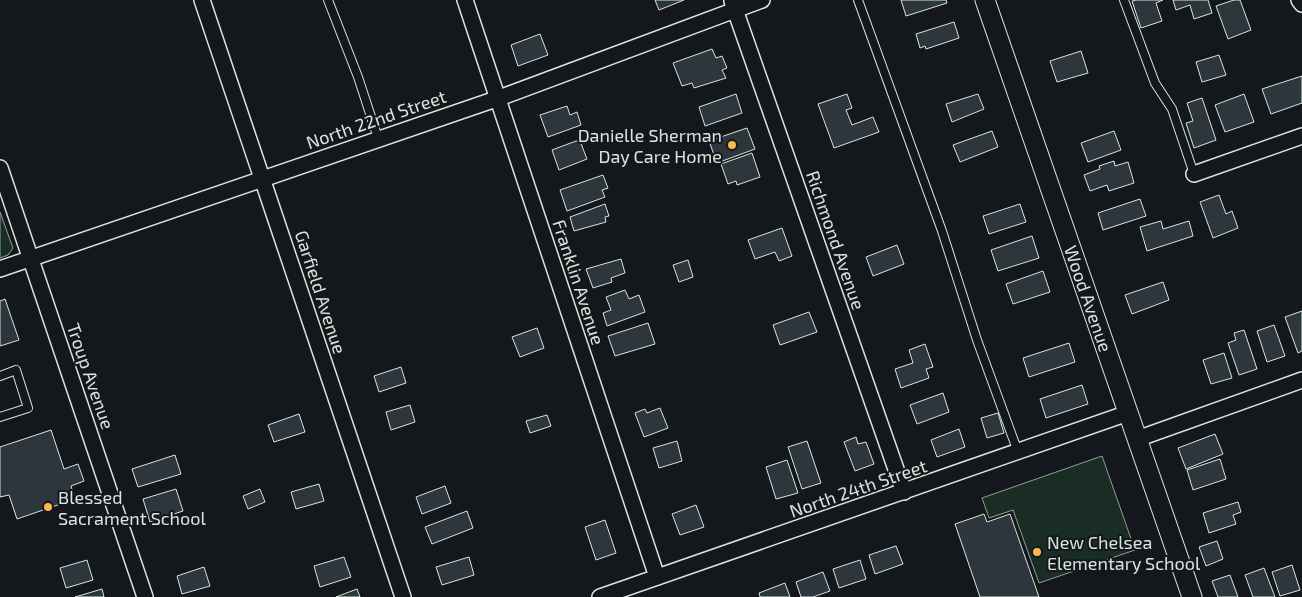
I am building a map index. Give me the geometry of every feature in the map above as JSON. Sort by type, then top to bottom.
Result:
[{"type":"street","name":"Garfield Avenue","points":[[202,0],[403,597]]},
{"type":"street","name":"Franklin Avenue","points":[[465,0],[657,577]]},
{"type":"street","name":"North 22nd Street","points":[[0,269],[499,98],[733,5],[762,0]]},
{"type":"street","name":"Wood Avenue","points":[[985,0],[1192,597]]},
{"type":"street","points":[[1299,0],[1302,4]]},
{"type":"street","name":"Richmond Avenue","points":[[733,5],[904,492]]},
{"type":"street","points":[[1194,174],[1302,136]]},
{"type":"street","name":"Troup Avenue","points":[[0,168],[145,597]]},
{"type":"street","points":[[1137,439],[1302,380]]},
{"type":"street","name":"North 24th Street","points":[[600,597],[1128,413]]},
{"type":"lane","points":[[328,0],[358,77],[378,138]]},
{"type":"lane","points":[[858,0],[942,231],[977,340],[1018,452]]},
{"type":"lane","points":[[1124,0],[1155,83],[1172,109],[1194,174]]},
{"type":"lane","points":[[0,376],[16,370],[28,408],[0,417]]},
{"type":"green space","points":[[0,212],[13,248],[8,255],[0,258]]},
{"type":"green space","points":[[1102,456],[1135,550],[1039,583],[1013,510],[989,518],[982,498]]},
{"type":"building","points":[[655,0],[684,0],[659,10]]},
{"type":"building","points":[[901,0],[946,0],[947,3],[906,16]]},
{"type":"building","points":[[1163,0],[1156,3],[1162,21],[1141,28],[1132,1]]},
{"type":"building","points":[[1173,0],[1208,0],[1212,13],[1194,19],[1190,5],[1176,10]]},
{"type":"building","points":[[1240,0],[1251,30],[1228,39],[1216,6]]},
{"type":"building","points":[[954,22],[959,38],[926,49],[925,46],[920,48],[916,34]]},
{"type":"building","points":[[540,34],[548,55],[518,66],[511,45]]},
{"type":"building","points":[[712,49],[716,58],[722,56],[727,68],[722,70],[726,78],[694,88],[692,83],[682,86],[673,63]]},
{"type":"building","points":[[1081,51],[1088,73],[1057,82],[1050,61]]},
{"type":"building","points":[[1219,55],[1226,75],[1202,82],[1196,62]]},
{"type":"building","points":[[1302,76],[1302,103],[1271,114],[1262,89]]},
{"type":"building","points":[[736,94],[742,113],[705,126],[699,107]]},
{"type":"building","points":[[847,94],[852,108],[846,110],[852,125],[873,117],[879,132],[834,148],[818,104]]},
{"type":"building","points":[[978,94],[984,109],[952,122],[946,104]]},
{"type":"building","points":[[1244,94],[1254,122],[1225,132],[1215,105]]},
{"type":"building","points":[[1202,98],[1216,140],[1194,148],[1186,123],[1193,121],[1187,103]]},
{"type":"building","points":[[567,106],[570,115],[577,112],[581,125],[548,137],[540,115]]},
{"type":"building","name":"Danielle Sherman Day Care Home","points":[[747,128],[755,149],[717,163],[709,141]]},
{"type":"building","points":[[992,131],[998,147],[960,162],[953,145]]},
{"type":"building","points":[[1114,131],[1121,150],[1088,162],[1081,143]]},
{"type":"building","points":[[580,141],[587,159],[559,170],[552,150]]},
{"type":"building","points":[[752,153],[760,177],[737,185],[736,181],[728,184],[721,164]]},
{"type":"building","points":[[1114,161],[1115,166],[1128,162],[1134,183],[1109,191],[1107,185],[1090,191],[1084,175],[1100,169],[1099,166]]},
{"type":"building","points":[[603,175],[608,188],[602,190],[605,197],[567,211],[560,190]]},
{"type":"building","points":[[1219,195],[1226,214],[1232,211],[1238,228],[1213,238],[1200,202]]},
{"type":"building","points":[[1140,199],[1146,216],[1103,230],[1098,213]]},
{"type":"building","points":[[605,204],[609,216],[605,217],[606,222],[574,231],[570,217]]},
{"type":"building","points":[[1020,204],[1026,222],[989,234],[983,216]]},
{"type":"building","points":[[1161,221],[1163,229],[1189,221],[1193,236],[1147,251],[1140,227]]},
{"type":"building","points":[[782,228],[792,256],[779,261],[775,252],[755,259],[748,240]]},
{"type":"building","points":[[1032,236],[1039,258],[998,271],[991,250]]},
{"type":"building","points":[[897,245],[904,264],[873,276],[866,257]]},
{"type":"building","points":[[621,259],[625,273],[611,278],[612,282],[593,288],[586,269]]},
{"type":"building","points":[[688,260],[693,277],[679,282],[673,265]]},
{"type":"building","points":[[1043,271],[1050,292],[1013,304],[1006,284]]},
{"type":"building","points":[[1163,282],[1169,300],[1132,314],[1125,295]]},
{"type":"building","points":[[625,290],[629,299],[639,295],[645,312],[607,326],[603,313],[611,310],[606,297]]},
{"type":"building","points":[[5,299],[19,340],[0,346],[0,301]]},
{"type":"building","points":[[1302,311],[1302,351],[1298,353],[1285,317]]},
{"type":"building","points":[[809,312],[817,332],[780,345],[773,325]]},
{"type":"building","points":[[648,323],[655,344],[615,356],[608,336]]},
{"type":"building","points":[[1274,325],[1285,356],[1267,362],[1257,331]]},
{"type":"building","points":[[537,328],[544,348],[520,357],[512,337]]},
{"type":"building","points":[[1244,330],[1257,369],[1239,375],[1228,343],[1236,340],[1234,333]]},
{"type":"building","points":[[1069,343],[1075,362],[1029,377],[1023,358]]},
{"type":"building","points":[[925,344],[933,367],[926,369],[929,378],[901,388],[895,369],[913,363],[909,350]]},
{"type":"building","points":[[1224,353],[1232,378],[1211,384],[1203,360]]},
{"type":"building","points":[[401,367],[406,383],[379,392],[374,376]]},
{"type":"building","points":[[1082,385],[1088,404],[1046,418],[1040,399]]},
{"type":"building","points":[[943,393],[949,412],[917,424],[910,405]]},
{"type":"building","points":[[410,405],[415,422],[391,430],[386,412]]},
{"type":"building","points":[[660,408],[668,428],[644,437],[635,413],[645,409],[647,413]]},
{"type":"building","points":[[998,413],[1004,433],[987,438],[981,418]]},
{"type":"building","points":[[299,414],[305,432],[274,442],[268,425]]},
{"type":"building","points":[[547,415],[551,426],[530,433],[526,421]]},
{"type":"building","points":[[959,429],[965,447],[937,457],[931,440]]},
{"type":"building","points":[[51,430],[64,469],[78,464],[84,481],[71,486],[75,499],[17,519],[9,495],[0,497],[0,447]]},
{"type":"building","points":[[1215,434],[1223,454],[1186,469],[1178,448]]},
{"type":"building","points":[[856,437],[858,444],[866,442],[874,464],[855,471],[844,442]]},
{"type":"building","points":[[677,441],[682,461],[659,468],[653,448]]},
{"type":"building","points":[[807,441],[821,483],[802,489],[788,447]]},
{"type":"building","points":[[175,455],[181,474],[138,487],[132,469]]},
{"type":"building","points":[[1220,459],[1226,479],[1193,490],[1187,470]]},
{"type":"building","points":[[787,460],[798,493],[776,499],[766,467]]},
{"type":"building","points":[[319,484],[324,501],[296,509],[291,492]]},
{"type":"building","points":[[445,486],[451,503],[422,514],[416,497]]},
{"type":"building","points":[[176,489],[183,511],[150,522],[143,499]]},
{"type":"building","points":[[260,489],[265,502],[248,509],[243,496]]},
{"type":"building","points":[[1238,502],[1241,512],[1233,515],[1236,524],[1209,533],[1203,513]]},
{"type":"building","points":[[696,505],[704,527],[680,535],[672,514]]},
{"type":"building","points":[[467,511],[473,528],[432,544],[425,527]]},
{"type":"building","name":"New Chelsea Elementary School","points":[[984,514],[987,522],[1010,514],[1039,597],[980,597],[955,524]]},
{"type":"building","points":[[605,520],[616,553],[596,560],[585,527]]},
{"type":"building","points":[[1217,541],[1223,559],[1206,566],[1199,547]]},
{"type":"building","points":[[896,546],[903,564],[875,574],[869,555]]},
{"type":"building","points":[[344,557],[351,577],[320,587],[314,566]]},
{"type":"building","points":[[469,557],[474,575],[442,585],[436,567]]},
{"type":"building","points":[[87,560],[93,580],[66,588],[60,568]]},
{"type":"building","points":[[860,560],[866,579],[839,588],[833,569]]},
{"type":"building","points":[[1292,565],[1300,590],[1280,596],[1272,572]]},
{"type":"building","points":[[204,567],[210,586],[182,594],[177,576]]},
{"type":"building","points":[[1264,568],[1275,597],[1253,597],[1245,575]]},
{"type":"building","points":[[823,572],[830,591],[813,597],[801,597],[796,582]]},
{"type":"building","points":[[1230,575],[1238,597],[1218,597],[1212,581]]},
{"type":"building","points":[[785,583],[790,597],[760,597],[759,593]]},
{"type":"building","points":[[102,589],[104,597],[75,597]]},
{"type":"building","points":[[357,589],[360,597],[336,597]]},
{"type":"place","name":"Danielle Sherman Day Care Home","points":[[732,145]]},
{"type":"place","name":"Blessed Sacrament School","points":[[48,507]]},
{"type":"place","name":"New Chelsea Elementary School","points":[[1037,552]]}]
